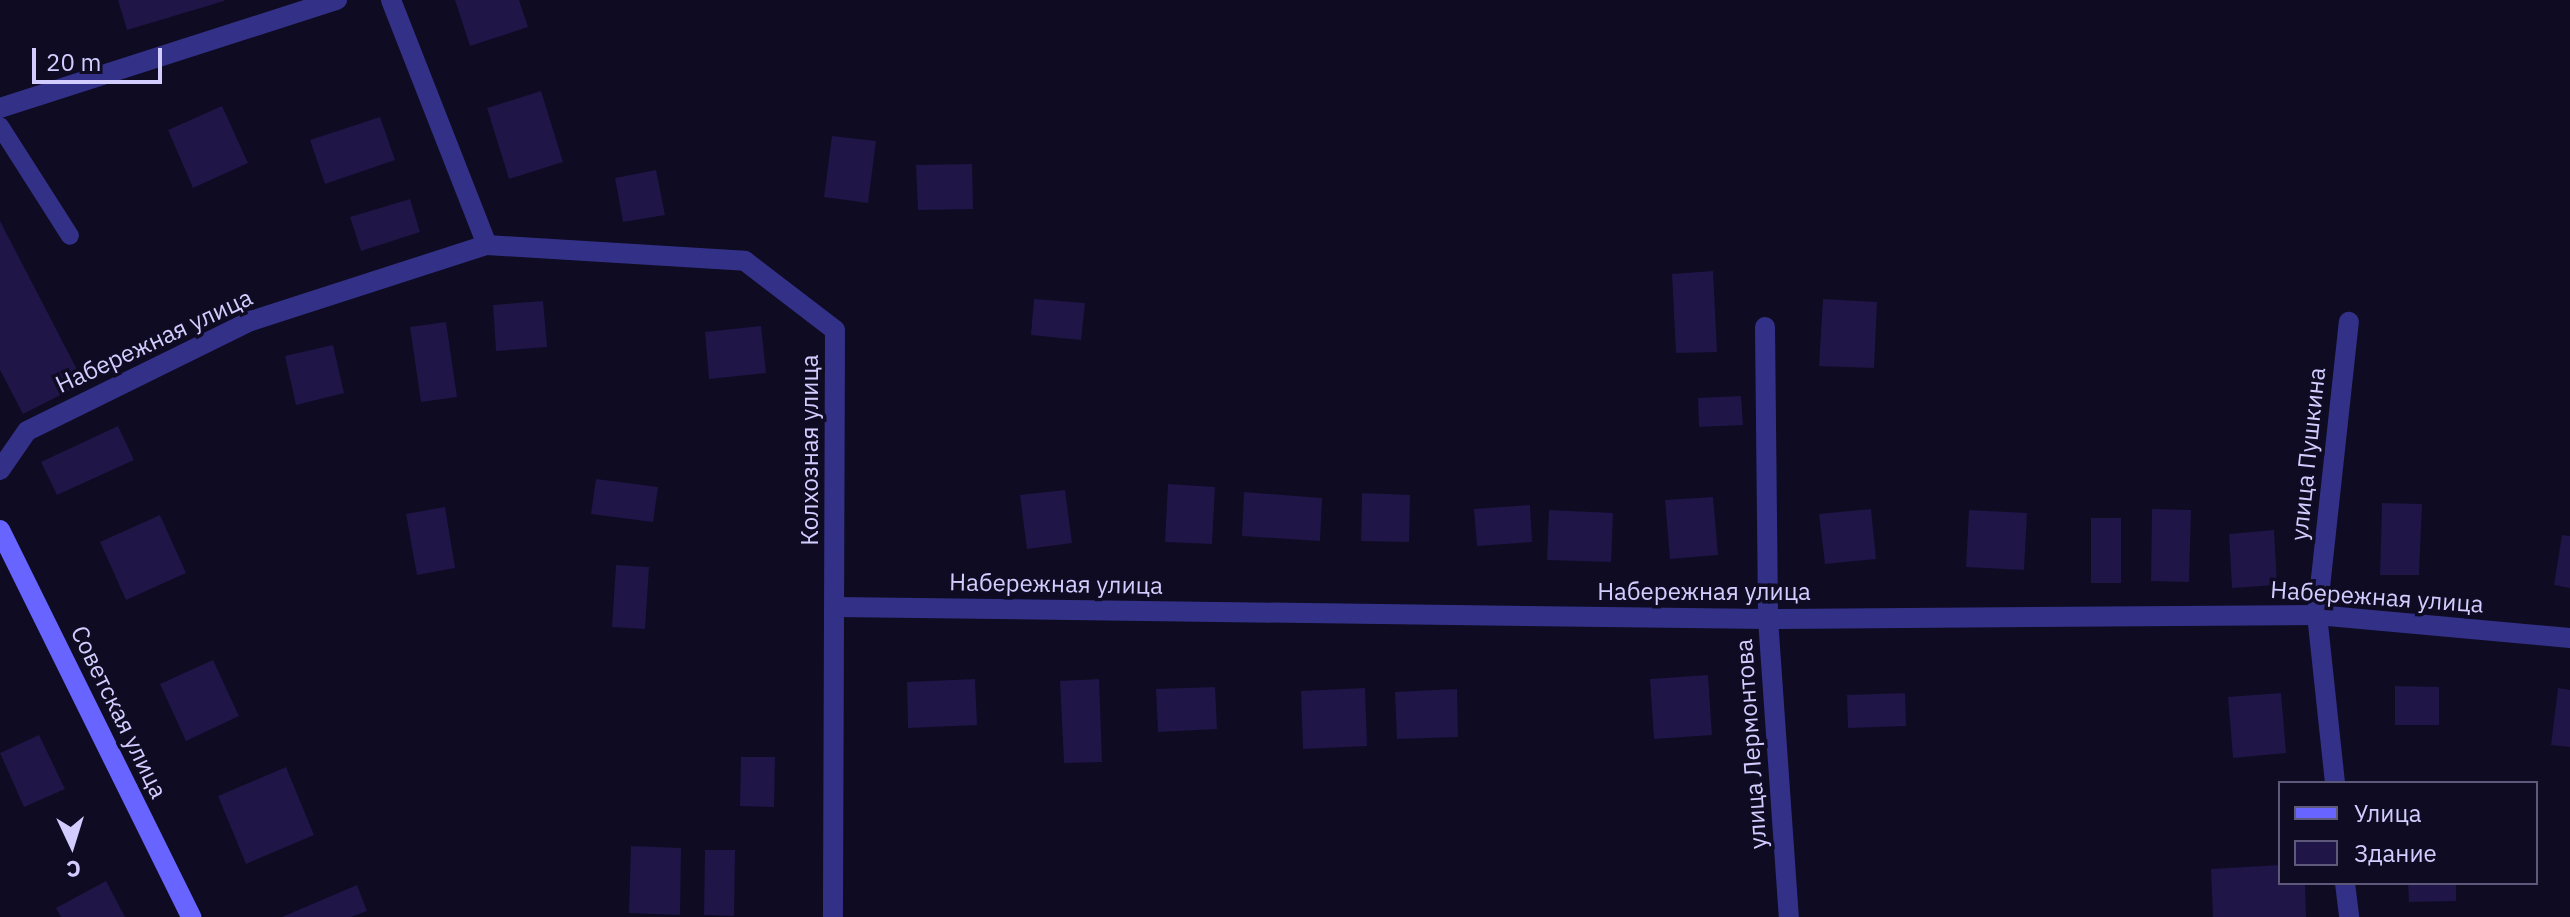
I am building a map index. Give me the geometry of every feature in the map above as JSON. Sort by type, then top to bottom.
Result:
[{"type":"street","points":[[0,108],[337,0]]},
{"type":"street","points":[[391,0],[487,245]]},
{"type":"street","name":"Набережная улица","points":[[0,470],[27,431],[251,321],[487,245]]},
{"type":"street","name":"Колхозная улица","points":[[487,245],[745,261],[835,330],[833,917]]},
{"type":"street","name":"улица Пушкина","points":[[2335,781],[2317,615],[2349,322]]},
{"type":"street","name":"улица Лермонтова","points":[[1765,327],[1768,619],[1789,917]]},
{"type":"street","name":"Советская улица","points":[[0,530],[191,917]]},
{"type":"street","name":"Набережная улица","points":[[836,607],[1768,619],[2317,615],[2570,638]]},
{"type":"street","points":[[2345,885],[2349,917]]},
{"type":"lane","points":[[0,126],[70,236]]},
{"type":"building","points":[[118,0],[224,0],[224,1],[127,30]]},
{"type":"building","points":[[455,0],[519,0],[528,27],[470,46]]},
{"type":"building","points":[[541,91],[563,162],[509,179],[487,108]]},
{"type":"building","points":[[222,106],[248,163],[193,188],[168,130]]},
{"type":"building","points":[[380,117],[395,160],[325,184],[310,140]]},
{"type":"building","points":[[832,136],[876,141],[868,203],[824,197]]},
{"type":"building","points":[[972,164],[973,209],[918,210],[916,165]]},
{"type":"building","points":[[656,170],[665,215],[623,222],[615,178]]},
{"type":"building","points":[[410,199],[420,232],[361,251],[350,217]]},
{"type":"building","points":[[0,221],[84,383],[23,414],[0,370]]},
{"type":"building","points":[[1713,271],[1717,352],[1676,353],[1672,274]]},
{"type":"building","points":[[1034,299],[1085,303],[1081,340],[1031,335]]},
{"type":"building","points":[[1823,299],[1877,302],[1874,368],[1819,366]]},
{"type":"building","points":[[543,301],[547,347],[496,351],[493,305]]},
{"type":"building","points":[[446,322],[457,397],[421,402],[410,327]]},
{"type":"building","points":[[761,326],[766,373],[709,379],[705,332]]},
{"type":"building","points":[[333,345],[344,393],[296,405],[285,356]]},
{"type":"building","points":[[1741,396],[1743,425],[1699,427],[1698,398]]},
{"type":"building","points":[[118,426],[134,460],[57,495],[41,462]]},
{"type":"building","points":[[596,479],[658,487],[653,522],[591,514]]},
{"type":"building","points":[[1168,484],[1215,487],[1212,544],[1165,542]]},
{"type":"building","points":[[1065,490],[1072,543],[1027,549],[1020,495]]},
{"type":"building","points":[[1244,492],[1322,498],[1320,541],[1242,536]]},
{"type":"building","points":[[1362,493],[1410,495],[1409,542],[1361,541]]},
{"type":"building","points":[[1713,497],[1718,555],[1670,559],[1665,500]]},
{"type":"building","points":[[2382,503],[2422,504],[2419,575],[2380,575]]},
{"type":"building","points":[[1530,505],[1532,542],[1477,546],[1474,509]]},
{"type":"building","points":[[445,507],[455,568],[417,575],[406,514]]},
{"type":"building","points":[[1871,509],[1876,559],[1825,564],[1819,514]]},
{"type":"building","points":[[2152,509],[2191,510],[2189,582],[2151,581]]},
{"type":"building","points":[[1549,510],[1613,513],[1611,562],[1547,560]]},
{"type":"building","points":[[1969,510],[2027,513],[2024,570],[1966,567]]},
{"type":"building","points":[[160,515],[186,573],[126,600],[100,542]]},
{"type":"building","points":[[2091,518],[2121,518],[2121,583],[2091,583]]},
{"type":"building","points":[[2274,530],[2277,585],[2232,588],[2229,534]]},
{"type":"building","points":[[2562,535],[2570,536],[2570,588],[2554,585]]},
{"type":"building","points":[[616,565],[649,567],[645,629],[612,627]]},
{"type":"building","points":[[213,660],[239,716],[186,741],[160,684]]},
{"type":"building","points":[[1708,675],[1712,735],[1654,739],[1650,679]]},
{"type":"building","points":[[975,679],[977,725],[908,728],[907,682]]},
{"type":"building","points":[[1099,679],[1102,762],[1064,763],[1060,681]]},
{"type":"building","points":[[2395,686],[2439,687],[2439,725],[2395,725]]},
{"type":"building","points":[[1215,687],[1217,729],[1158,732],[1156,689]]},
{"type":"building","points":[[1365,688],[1367,746],[1303,749],[1301,691]]},
{"type":"building","points":[[2558,688],[2570,690],[2570,747],[2551,745]]},
{"type":"building","points":[[1457,689],[1458,737],[1397,739],[1395,692]]},
{"type":"building","points":[[1905,693],[1906,726],[1848,728],[1847,695]]},
{"type":"building","points":[[2281,693],[2286,753],[2233,758],[2228,697]]},
{"type":"building","points":[[39,735],[65,789],[24,807],[0,753]]},
{"type":"building","points":[[741,757],[775,757],[774,807],[740,806]]},
{"type":"building","points":[[286,767],[314,835],[246,864],[218,796]]},
{"type":"building","points":[[631,846],[681,848],[680,915],[629,913]]},
{"type":"building","points":[[705,850],[735,850],[734,916],[704,915]]},
{"type":"building","points":[[2278,865],[2278,885],[2305,885],[2306,917],[2213,917],[2211,869]]},
{"type":"building","points":[[106,881],[125,917],[61,917],[56,908]]},
{"type":"building","points":[[357,885],[367,911],[351,917],[282,917]]},
{"type":"building","points":[[2408,885],[2456,885],[2456,901],[2409,902]]}]
